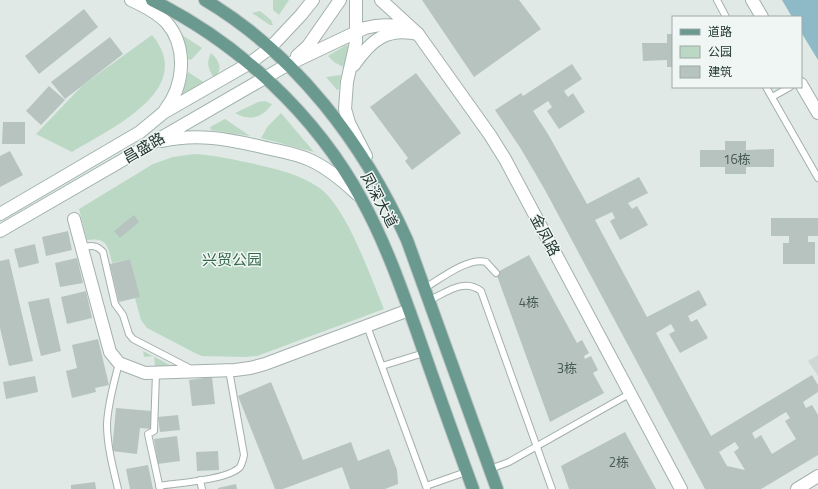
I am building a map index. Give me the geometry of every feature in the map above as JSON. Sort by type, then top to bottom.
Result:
[{"type":"main road","name":"凤深大道","points":[[152,0],[171,9],[218,39],[266,77],[310,124],[347,174],[376,226],[388,254],[473,489]]},
{"type":"main road","name":"凤深大道","points":[[205,0],[237,21],[270,48],[312,90],[335,117],[376,177],[393,208],[407,240],[430,300],[497,489]]},
{"type":"street","points":[[131,0],[157,14],[167,23],[178,43],[181,66],[180,78],[171,103],[163,113]]},
{"type":"street","name":"昌盛路","points":[[0,214],[140,132],[163,113],[250,63],[270,48],[295,22],[313,0]]},
{"type":"street","points":[[287,65],[308,46],[340,0]]},
{"type":"street","points":[[356,0],[355,47],[345,100],[346,116],[376,177]]},
{"type":"street","name":"金凤路","points":[[381,0],[418,34],[490,135],[505,159],[681,489]]},
{"type":"street","points":[[394,0],[416,24],[418,34]]},
{"type":"street","points":[[752,0],[761,16]]},
{"type":"street","points":[[287,65],[356,32],[374,26],[400,26],[418,34]]},
{"type":"street","points":[[349,73],[366,48],[378,38],[388,34],[400,32],[418,34]]},
{"type":"street","name":"昌盛路","points":[[0,231],[287,65]]},
{"type":"street","points":[[802,86],[818,113]]},
{"type":"street","points":[[153,143],[171,139],[208,137],[227,139],[290,153],[310,160],[330,172],[362,199]]},
{"type":"street","points":[[74,219],[110,352],[119,362],[145,373],[196,372],[250,368],[265,364],[409,310]]},
{"type":"street","points":[[797,489],[818,476]]},
{"type":"lane","points":[[716,0],[725,16]]},
{"type":"lane","points":[[767,88],[818,178]]},
{"type":"lane","points":[[772,97],[788,88]]},
{"type":"lane","points":[[82,248],[94,245],[103,252],[115,304],[124,315],[129,334],[134,339],[196,372]]},
{"type":"lane","points":[[425,288],[456,270],[477,261],[486,262],[496,272]]},
{"type":"lane","points":[[430,300],[462,286],[475,286],[481,291],[552,489]]},
{"type":"lane","points":[[367,326],[426,487],[466,472]]},
{"type":"lane","points":[[382,366],[424,353]]},
{"type":"lane","points":[[118,489],[109,449],[107,424],[110,401],[119,362]]},
{"type":"lane","points":[[156,373],[154,431],[148,434],[160,487],[222,476],[232,473],[241,466],[244,455],[229,370]]},
{"type":"lane","points":[[490,469],[509,462],[631,393]]},
{"type":"lane","points":[[200,480],[202,489]]},
{"type":"shaded area","points":[[818,355],[818,376],[808,361]]},
{"type":"green space","points":[[273,0],[289,0],[279,15],[273,10]]},
{"type":"green space","points":[[260,11],[271,20],[273,25],[270,25],[252,13]]},
{"type":"green space","points":[[152,35],[163,55],[164,73],[157,90],[143,106],[107,132],[72,152],[36,134],[83,85]]},
{"type":"green space","points":[[182,35],[202,48],[191,60],[188,59],[187,50]]},
{"type":"green space","points":[[346,45],[350,51],[343,67],[334,62],[328,56]]},
{"type":"green space","points":[[211,53],[218,62],[220,68],[219,72],[214,78],[208,66]]},
{"type":"green space","points":[[188,72],[205,83],[182,96]]},
{"type":"green space","points":[[341,75],[339,89],[337,90],[326,77]]},
{"type":"green space","points":[[265,101],[272,104],[265,112],[256,117],[251,118],[235,113],[258,102]]},
{"type":"green space","points":[[281,113],[314,152],[261,138],[268,126]]},
{"type":"green space","points":[[225,119],[250,136],[211,130],[210,127]]},
{"type":"green space","name":"兴贸公园","points":[[194,154],[210,155],[287,172],[311,182],[318,187],[328,196],[338,209],[347,225],[356,242],[384,309],[257,356],[245,357],[202,356],[147,328],[141,320],[135,298],[139,297],[130,259],[112,263],[108,247],[103,241],[94,239],[87,240],[79,209],[153,164],[173,157]]},
{"type":"green space","points":[[143,351],[153,356],[144,357]]},
{"type":"green space","points":[[154,357],[170,365],[155,367]]},
{"type":"water","points":[[782,0],[818,0],[818,60],[802,34],[802,16],[791,16]]},
{"type":"building","points":[[422,0],[519,0],[541,29],[474,77]]},
{"type":"building","points":[[84,9],[98,27],[39,74],[25,56]]},
{"type":"building","points":[[667,34],[672,34],[672,67],[667,67],[667,60],[643,61],[642,43],[667,43]]},
{"type":"building","points":[[110,37],[123,54],[65,99],[51,82]]},
{"type":"building","points":[[572,64],[582,79],[564,91],[568,97],[573,93],[585,112],[559,129],[547,111],[552,107],[548,101],[533,111],[548,134],[587,204],[639,177],[648,193],[628,203],[632,209],[637,206],[648,225],[620,240],[610,221],[615,218],[612,212],[595,220],[647,317],[699,290],[707,305],[688,316],[691,322],[697,319],[708,338],[680,353],[669,334],[675,331],[671,324],[656,333],[711,436],[812,375],[818,385],[818,392],[803,402],[806,408],[812,405],[818,415],[818,455],[761,489],[705,489],[545,190],[521,149],[495,110],[521,93],[523,96]],"holes":[[[786,412],[790,418],[785,421],[796,439],[772,454],[761,435],[755,439],[752,433]],[[735,442],[739,448],[734,452],[745,470],[727,466],[719,452]]]},
{"type":"building","points":[[416,73],[461,133],[412,170],[405,161],[408,158],[370,107]]},
{"type":"building","points":[[49,86],[65,100],[41,125],[26,111]]},
{"type":"building","points":[[3,122],[25,122],[25,144],[2,144]]},
{"type":"building","points":[[725,141],[746,141],[746,150],[774,149],[774,167],[746,167],[746,174],[725,174],[725,167],[700,167],[700,150],[725,150]]},
{"type":"building","points":[[10,151],[23,175],[0,187],[0,156]]},
{"type":"building","points":[[134,215],[139,222],[120,238],[114,231]]},
{"type":"building","points":[[771,218],[818,218],[818,236],[808,236],[808,242],[815,242],[815,264],[783,264],[783,243],[789,243],[789,236],[771,236]]},
{"type":"building","points":[[68,231],[72,250],[46,256],[42,237]]},
{"type":"building","points":[[35,244],[39,263],[19,268],[14,249]]},
{"type":"building","points":[[529,255],[577,343],[582,340],[589,353],[584,356],[585,359],[591,356],[598,370],[593,373],[604,393],[550,422],[496,273]]},
{"type":"building","points":[[77,258],[83,283],[60,287],[55,263]]},
{"type":"building","points":[[9,259],[33,361],[9,366],[0,328],[0,261]]},
{"type":"building","points":[[130,259],[140,297],[119,302],[110,264]]},
{"type":"building","points":[[86,291],[92,318],[67,324],[61,297]]},
{"type":"building","points":[[49,298],[61,351],[41,356],[28,302]]},
{"type":"building","points":[[98,339],[109,385],[95,388],[96,392],[72,398],[66,371],[77,368],[72,345]]},
{"type":"building","points":[[35,376],[38,392],[6,399],[3,382]]},
{"type":"building","points":[[212,377],[215,404],[192,406],[189,380]]},
{"type":"building","points":[[271,382],[303,460],[351,442],[358,461],[389,449],[397,470],[398,484],[385,489],[350,489],[342,467],[283,489],[275,489],[238,396]]},
{"type":"building","points":[[116,408],[152,411],[151,429],[140,428],[137,454],[112,451]]},
{"type":"building","points":[[178,415],[180,430],[160,432],[158,417]]},
{"type":"building","points":[[625,432],[656,489],[569,489],[561,466]]},
{"type":"building","points":[[177,436],[180,461],[158,464],[154,439]]},
{"type":"building","points":[[218,451],[219,470],[197,471],[196,452]]},
{"type":"building","points":[[148,465],[153,489],[130,489],[126,469]]},
{"type":"building","points":[[95,482],[96,489],[71,489],[71,485]]},
{"type":"building","points":[[236,484],[237,489],[218,489],[218,488]]}]
